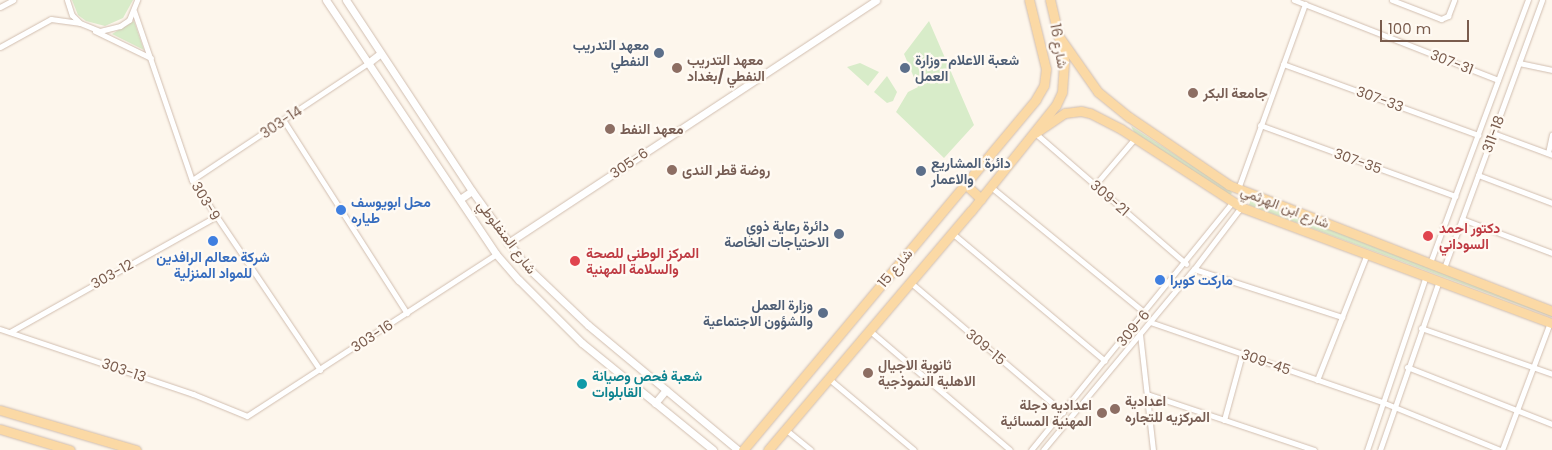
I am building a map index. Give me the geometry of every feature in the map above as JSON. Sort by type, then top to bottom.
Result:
[{"type":"main road","name":"شارع 16","points":[[1030,0],[1046,69],[1044,85]]},
{"type":"main road","name":"شارع 16","points":[[1050,0],[1064,60],[1062,92]]},
{"type":"main road","name":"شارع ابن الهرثمي","points":[[1060,38],[1098,92],[1129,117],[1242,190],[1552,311]]},
{"type":"main road","name":"شارع 15","points":[[743,450],[965,184],[1013,130],[1044,85]]},
{"type":"main road","name":"شارع 15","points":[[768,450],[991,187],[1056,106],[1062,92]]},
{"type":"main road","name":"شارع ابن الهرثمي","points":[[1035,133],[1054,117],[1073,111],[1090,113],[1121,129],[1236,205],[1551,322]]},
{"type":"main road","points":[[1121,129],[1129,117]]},
{"type":"main road","points":[[1172,163],[1181,152]]},
{"type":"main road","points":[[965,184],[981,199]]},
{"type":"main road","points":[[1236,205],[1242,190]]},
{"type":"main road","points":[[0,411],[136,450]]},
{"type":"main road","points":[[0,429],[70,450]]},
{"type":"street","points":[[0,7],[13,0]]},
{"type":"street","points":[[67,0],[72,15],[80,23],[151,58]]},
{"type":"street","points":[[90,29],[116,28],[134,11],[137,2],[143,0]]},
{"type":"street","name":"شارع المنفلوطي","points":[[326,0],[496,254],[553,316],[655,403],[714,450]]},
{"type":"street","name":"شارع المنفلوطي","points":[[346,0],[508,243],[564,304],[738,450]]},
{"type":"street","name":"305-6","points":[[508,243],[876,0]]},
{"type":"street","name":"307-31","points":[[1294,0],[1498,80]]},
{"type":"street","points":[[1392,0],[1441,19],[1448,16],[1454,0]]},
{"type":"street","name":"311-18","points":[[1430,263],[1528,0]]},
{"type":"street","name":"311-18","points":[[1444,268],[1542,0]]},
{"type":"street","points":[[1242,190],[1260,126],[1305,4]]},
{"type":"street","name":"303-9","points":[[134,11],[192,180],[214,217],[320,370]]},
{"type":"street","points":[[0,47],[51,19],[80,23]]},
{"type":"street","points":[[368,63],[381,53]]},
{"type":"street","name":"303-14","points":[[192,180],[368,63]]},
{"type":"street","points":[[1519,63],[1552,70]]},
{"type":"street","name":"307-33","points":[[1283,64],[1478,135]]},
{"type":"street","points":[[284,120],[407,313]]},
{"type":"street","name":"307-35","points":[[1260,126],[1455,196]]},
{"type":"street","name":"309-21","points":[[1035,133],[1186,264]]},
{"type":"street","points":[[1493,133],[1550,154],[1552,134]]},
{"type":"street","points":[[1095,185],[1135,138]]},
{"type":"street","points":[[1478,175],[1552,203]]},
{"type":"street","points":[[991,187],[1145,313]]},
{"type":"street","points":[[460,199],[472,191]]},
{"type":"street","name":"309-6","points":[[1031,450],[1236,205]]},
{"type":"street","name":"309-6","points":[[1043,450],[1194,269],[1236,205]]},
{"type":"street","name":"303-12","points":[[10,332],[214,217]]},
{"type":"street","points":[[1462,219],[1552,254]]},
{"type":"street","points":[[952,233],[1105,361]]},
{"type":"street","name":"303-16","points":[[247,416],[496,254]]},
{"type":"street","points":[[1318,380],[1367,254]]},
{"type":"street","points":[[1194,269],[1342,317]]},
{"type":"street","points":[[1367,450],[1426,276]]},
{"type":"street","points":[[1380,450],[1407,367],[1439,281]]},
{"type":"street","name":"309-15","points":[[909,282],[1063,412]]},
{"type":"street","points":[[542,304],[550,302],[554,294]]},
{"type":"street","points":[[1160,295],[1168,301]]},
{"type":"street","points":[[553,316],[556,307],[564,304]]},
{"type":"street","name":"309-45","points":[[1150,322],[1382,402],[1501,450]]},
{"type":"street","points":[[1501,450],[1551,322]]},
{"type":"street","points":[[1421,328],[1534,366],[1552,374]]},
{"type":"street","name":"303-13","points":[[0,329],[193,394],[247,416]]},
{"type":"street","points":[[868,330],[1010,450]]},
{"type":"street","points":[[1140,334],[1153,450]]},
{"type":"street","points":[[1224,420],[1242,354]]},
{"type":"street","points":[[1407,367],[1552,424]]},
{"type":"street","points":[[828,377],[914,450]]},
{"type":"street","points":[[655,403],[666,390]]},
{"type":"street","points":[[1147,394],[1296,447],[1314,450]]},
{"type":"street","points":[[786,429],[811,450]]},
{"type":"street","points":[[1047,431],[1055,437]]},
{"type":"green space","points":[[72,0],[133,0],[123,18],[105,26],[86,21],[78,15]]},
{"type":"green space","points":[[134,21],[144,50],[112,34]]},
{"type":"green space","points":[[929,21],[974,125],[944,158],[896,112],[908,92],[918,87],[904,54]]},
{"type":"green space","points":[[860,63],[879,72],[868,86],[847,67]]},
{"type":"green space","points":[[887,76],[897,92],[893,101],[887,103],[874,92]]},
{"type":"green space","points":[[1131,126],[1232,193],[1229,196],[1134,132]]},
{"type":"green space","points":[[1251,199],[1552,315],[1552,317],[1249,205]]},
{"type":"place","name":"معهد التدريب النفطي","points":[[659,53]]},
{"type":"place","name":"معهد التدريب النفطي /بغداد","points":[[677,68]]},
{"type":"place","name":"شعبة الاعلام-وزارة العمل","points":[[905,68]]},
{"type":"place","name":"جامعة البكر","points":[[1193,93]]},
{"type":"place","name":"معهد النفط","points":[[610,129]]},
{"type":"place","name":"روضة قطر الندى","points":[[672,170]]},
{"type":"place","name":"دائرة المشاريع والاعمار","points":[[921,171]]},
{"type":"place","name":"محل ابويوسف طياره","points":[[341,210]]},
{"type":"place","name":"دائرة رعاية ذوي الاحتياجات الخاصة","points":[[839,234]]},
{"type":"place","name":"دكتور احمد السوداني","points":[[1428,236]]},
{"type":"place","name":"شركة معالم الرافدين للمواد المنزلية","points":[[213,241]]},
{"type":"place","name":"المركز الوطني للصحة والسلامة المهنية","points":[[575,261]]},
{"type":"place","name":"ماركت كوبرا","points":[[1160,280]]},
{"type":"place","name":"وزارة العمل والشؤون الاجتماعية","points":[[823,313]]},
{"type":"place","name":"ثانوية الاجيال الاهلية النموذجية","points":[[868,373]]},
{"type":"place","name":"شعبة فحص وصيانة القابلوات","points":[[582,384]]},
{"type":"place","name":"اعدادية المركزيه للتجاره","points":[[1115,409]]},
{"type":"place","name":"اعداديه دجلة المهنية المسائية","points":[[1102,413]]}]
